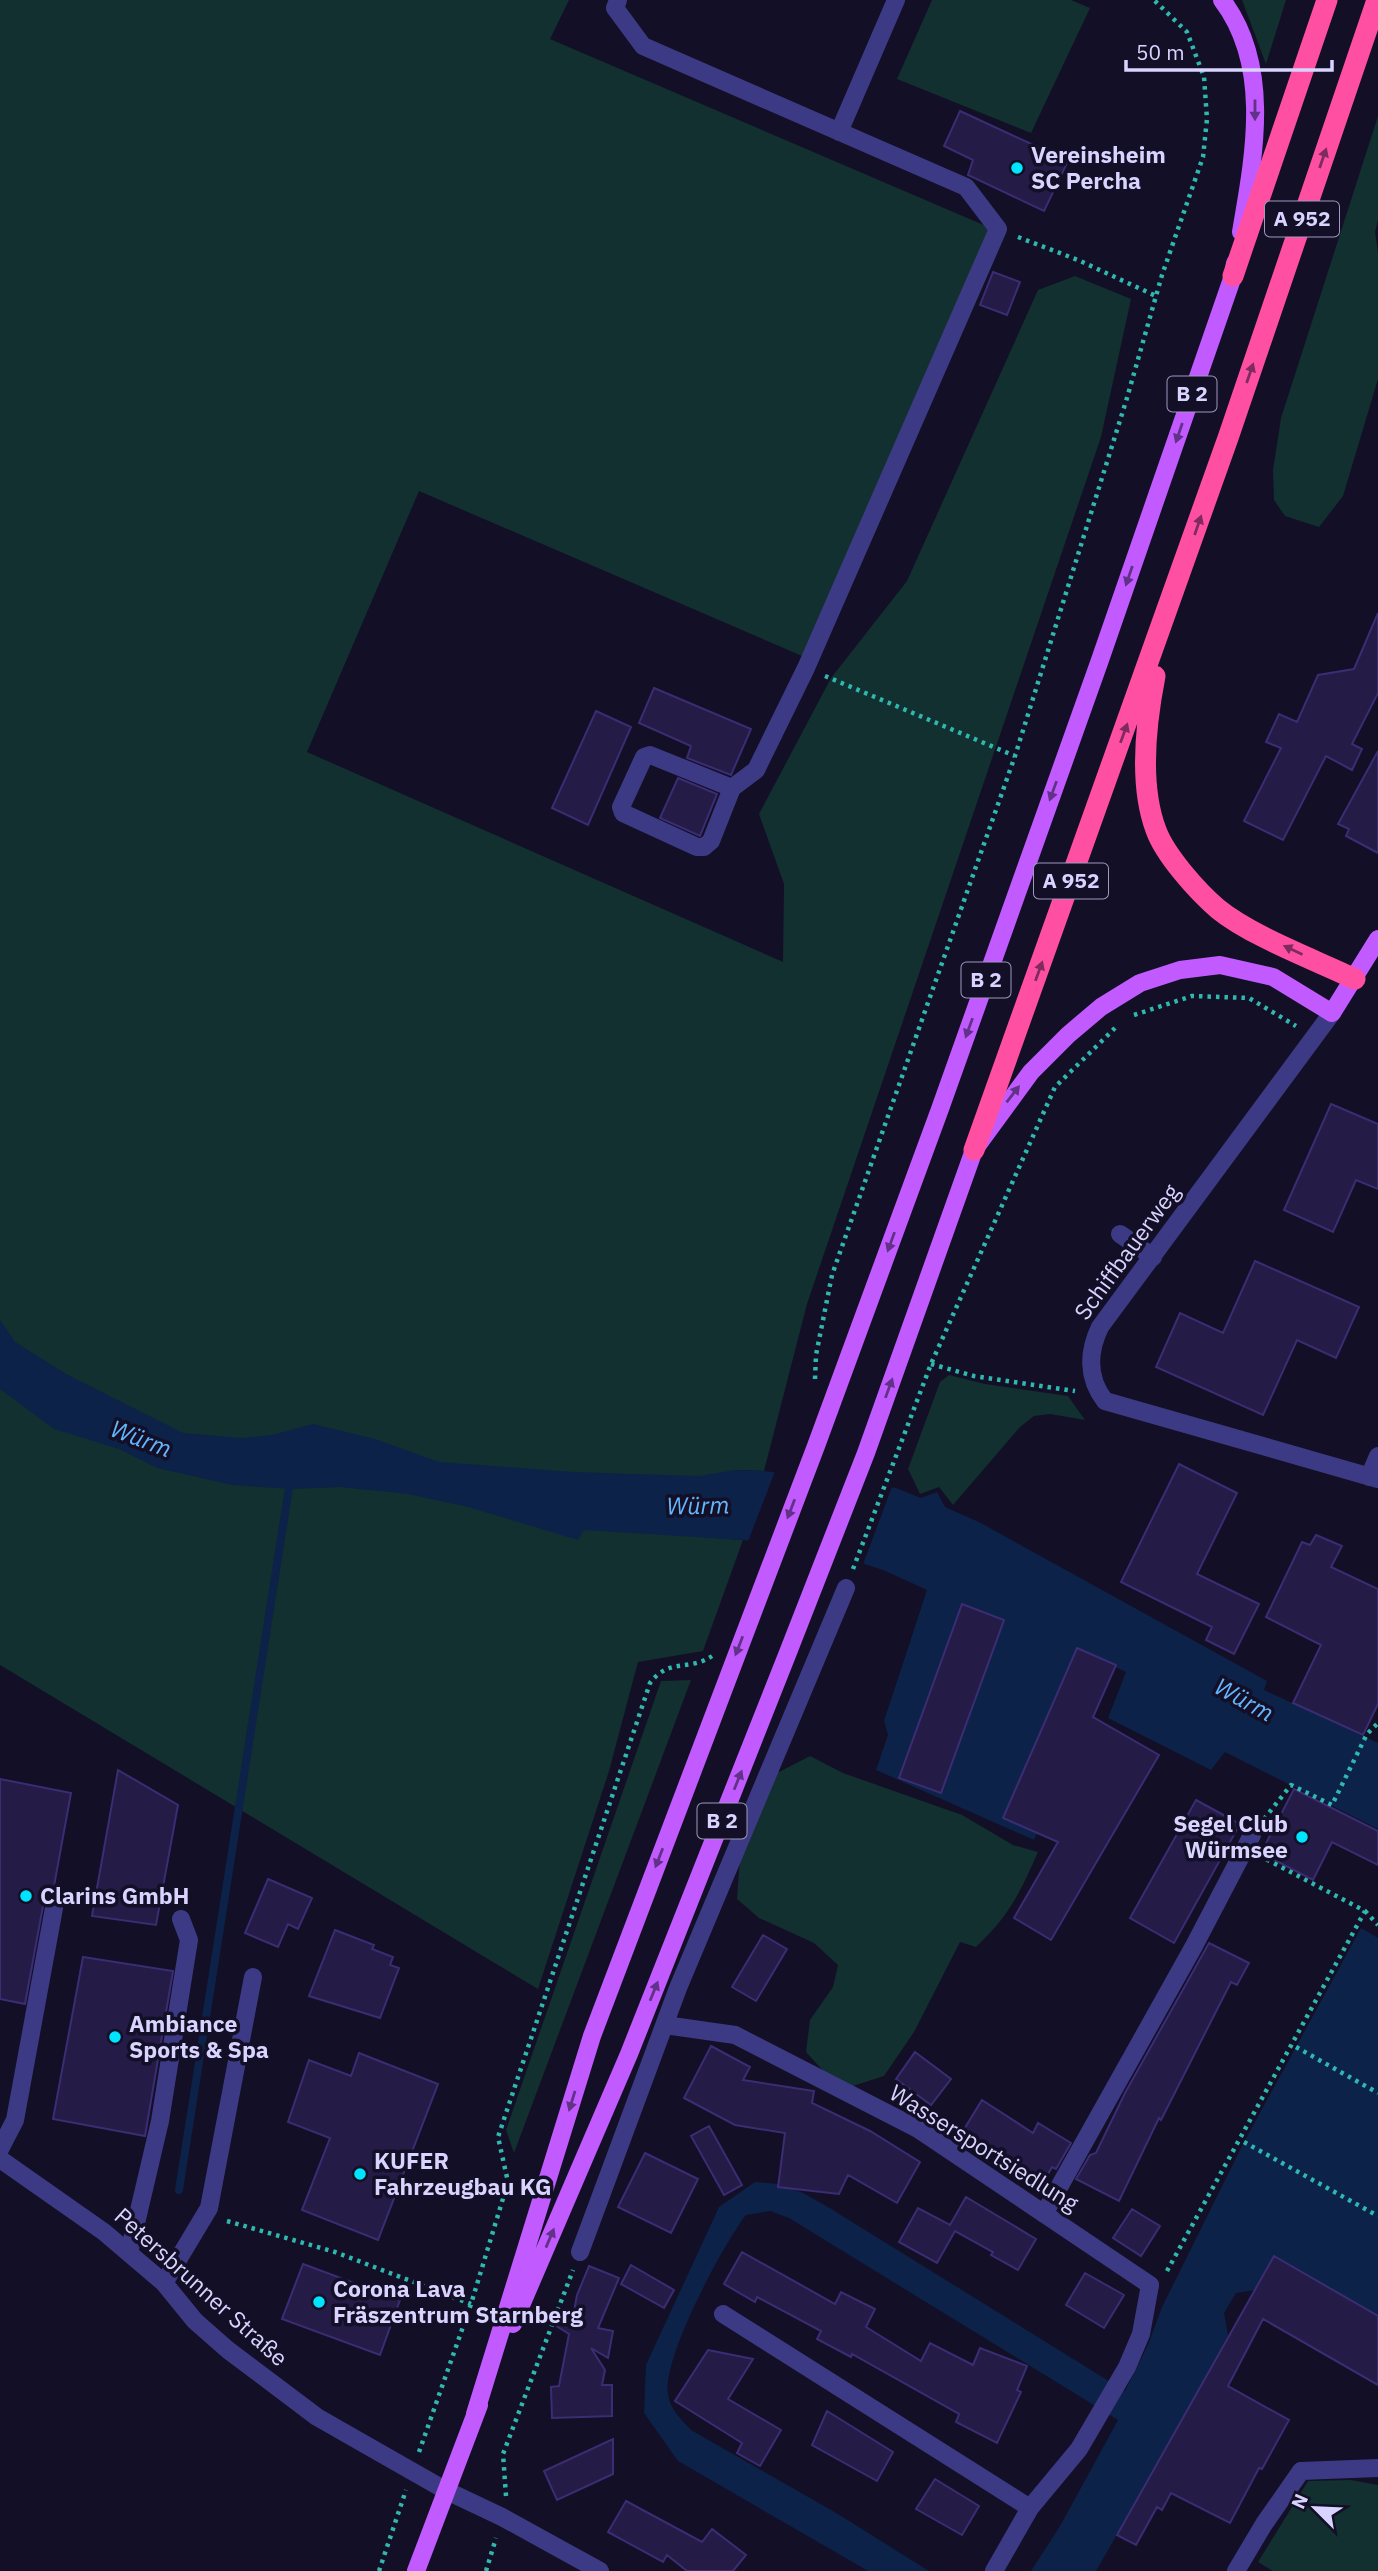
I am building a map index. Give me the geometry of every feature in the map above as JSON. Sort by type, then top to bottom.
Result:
[{"type":"highway","name":"A 952","points":[[1233,276],[1327,0]]},
{"type":"highway","name":"A 952","points":[[974,1150],[1167,612],[1377,0]]},
{"type":"highway","points":[[1167,612],[1146,729],[1148,790],[1156,830],[1184,876],[1219,910],[1257,933],[1355,979]]},
{"type":"main road","points":[[1222,0],[1233,14],[1249,54],[1255,85],[1250,177],[1233,276]]},
{"type":"main road","name":"B 2","points":[[475,2414],[592,2036],[816,1446],[949,1083],[1096,673],[1233,276]]},
{"type":"main road","points":[[974,1150],[1031,1072],[1101,1007],[1140,983],[1180,970],[1220,965],[1273,977],[1332,1013],[1378,939]]},
{"type":"main road","name":"B 2","points":[[416,2571],[475,2414],[629,2054],[814,1586],[866,1453],[974,1150]]},
{"type":"street","points":[[618,0],[615,8],[643,46],[965,187],[998,229],[806,668],[756,770],[732,788],[711,841],[704,847],[697,846],[623,813],[621,807],[643,757],[650,755],[732,788]]},
{"type":"street","points":[[839,132],[896,0]]},
{"type":"street","name":"Schiffbauerweg","points":[[1095,1389],[1090,1361],[1092,1342],[1100,1327],[1332,1013]]},
{"type":"street","points":[[1119,1234],[1153,1257]]},
{"type":"street","points":[[1095,1389],[1105,1401],[1130,1409],[1374,1478],[1378,1456]]},
{"type":"street","points":[[580,2252],[678,1988],[846,1588]]},
{"type":"street","points":[[1045,2214],[1194,1946],[1248,1842]]},
{"type":"street","points":[[0,2149],[15,2120],[54,1908]]},
{"type":"street","points":[[129,2253],[160,2121],[189,1940],[181,1919]]},
{"type":"street","points":[[164,2283],[209,2208],[253,1977]]},
{"type":"street","name":"Wassersportsiedlung","points":[[665,2025],[735,2035],[918,2129],[1150,2285]]},
{"type":"street","name":"Petersbrunner Straße","points":[[0,2159],[104,2232],[164,2283],[195,2321],[228,2350],[317,2417],[445,2490],[502,2517],[600,2571]]},
{"type":"street","points":[[994,2571],[1030,2508],[1065,2467],[1095,2423],[1127,2367],[1140,2334],[1150,2285]]},
{"type":"street","points":[[723,2314],[1030,2508]]},
{"type":"street","points":[[1236,2571],[1264,2524],[1301,2471],[1378,2468]]},
{"type":"path","points":[[815,1384],[816,1355],[832,1275],[1015,756],[1123,411],[1156,296],[1203,157],[1207,119],[1205,77],[1188,32],[1154,0]]},
{"type":"path","points":[[998,229],[1078,260],[1156,296]]},
{"type":"path","points":[[806,668],[1015,756]]},
{"type":"path","points":[[846,1588],[931,1364],[1055,1087],[1125,1018],[1192,996],[1249,998],[1315,1037]]},
{"type":"path","points":[[931,1364],[974,1376],[1076,1391],[1095,1389]]},
{"type":"path","points":[[379,2571],[471,2304],[508,2182],[498,2137],[650,1683],[659,1672],[668,1667],[702,1663],[712,1656],[716,1645]]},
{"type":"path","points":[[1378,1723],[1367,1734],[1332,1805],[1291,1785],[1248,1842],[1365,1911],[1378,1925]]},
{"type":"path","points":[[1150,2285],[1166,2273],[1365,1911]]},
{"type":"path","points":[[1296,2047],[1378,2093]]},
{"type":"path","points":[[1244,2142],[1378,2216]]},
{"type":"path","points":[[219,2219],[335,2252],[471,2304]]},
{"type":"path","points":[[486,2571],[506,2498],[503,2454],[580,2252]]},
{"type":"green space","points":[[0,0],[569,0],[550,39],[993,229],[809,659],[419,491],[307,752],[783,962],[784,884],[759,814],[831,678],[907,581],[1038,290],[1075,276],[1131,299],[1101,437],[807,1304],[764,1471],[735,1470],[676,1535],[743,1540],[703,1651],[638,1662],[609,1771],[538,1989],[0,1665]]},
{"type":"green space","points":[[932,0],[1071,0],[1090,8],[1031,133],[897,79]]},
{"type":"green space","points":[[1242,0],[1286,0],[1266,64]]},
{"type":"green space","points":[[1378,116],[1378,220],[1375,232],[1378,253],[1378,379],[1343,496],[1319,527],[1285,516],[1274,500],[1273,470],[1281,418]]},
{"type":"green space","points":[[949,1375],[985,1384],[1068,1396],[1085,1420],[1050,1414],[1034,1416],[1020,1427],[953,1505],[939,1487],[920,1494],[908,1469],[940,1382]]},
{"type":"green space","points":[[691,1680],[514,2153],[506,2130],[661,1681]]},
{"type":"green space","points":[[810,1756],[843,1773],[962,1815],[1013,1845],[1038,1852],[1019,1892],[997,1925],[976,1947],[960,1942],[914,2032],[884,2076],[853,2086],[827,2075],[806,2052],[810,2020],[833,1987],[838,1965],[814,1943],[759,1918],[737,1899],[740,1859],[777,1773]]},
{"type":"green space","points":[[1351,2480],[1378,2485],[1378,2571],[1273,2571],[1258,2562],[1308,2481]]},
{"type":"water","name":"Würm","points":[[0,1320],[15,1342],[68,1375],[183,1433],[241,1438],[272,1435],[313,1424],[375,1439],[439,1462],[574,1472],[699,1476],[735,1470],[764,1471],[896,1488],[921,1498],[937,1492],[945,1507],[979,1522],[1267,1681],[1264,1690],[1378,1743],[1378,1829],[1225,1752],[1211,1770],[1108,1718],[1126,1672],[1113,1666],[1034,1840],[876,1770],[888,1735],[884,1721],[927,1590],[883,1570],[821,1550],[743,1540],[584,1530],[578,1540],[468,1507],[408,1494],[340,1487],[291,1489],[232,1485],[157,1468],[119,1449],[54,1429],[0,1389]]},
{"type":"water","points":[[1361,1928],[1378,1938],[1378,2357],[1262,2289],[1236,2293],[1224,2313],[1228,2335],[1191,2406],[1096,2571],[1031,2571],[1060,2526],[1118,2420],[789,2218],[770,2211],[746,2215],[696,2302],[674,2355],[669,2377],[668,2394],[671,2404],[691,2430],[838,2514],[929,2571],[868,2571],[678,2461],[644,2413],[646,2365],[719,2207],[755,2182],[778,2184],[803,2193],[828,2207],[1125,2391],[1148,2345],[1162,2307],[1244,2142]]},
{"type":"pier","points":[[776,1469],[893,1484],[862,1567],[820,1554],[747,1544]]},
{"type":"building","name":"Vereinsheim SC Percha","points":[[960,111],[1068,161],[1044,211],[968,175],[973,160],[944,146]]},
{"type":"building","points":[[993,272],[1020,282],[1007,315],[980,305]]},
{"type":"building","points":[[1378,613],[1378,693],[1352,744],[1362,749],[1352,770],[1326,756],[1283,840],[1244,821],[1281,748],[1266,742],[1279,714],[1297,722],[1318,675],[1354,669]]},
{"type":"building","points":[[654,688],[751,729],[731,775],[687,758],[691,746],[639,723]]},
{"type":"building","points":[[596,711],[631,727],[588,825],[552,808]]},
{"type":"building","points":[[1378,751],[1378,853],[1346,836],[1349,829],[1338,824]]},
{"type":"building","points":[[678,778],[717,794],[700,836],[660,818]]},
{"type":"building","points":[[1331,1104],[1378,1124],[1378,1189],[1356,1180],[1333,1232],[1284,1210]]},
{"type":"building","points":[[1255,1261],[1359,1307],[1336,1358],[1297,1340],[1263,1415],[1156,1367],[1180,1313],[1223,1333]]},
{"type":"building","points":[[1179,1464],[1237,1493],[1197,1574],[1259,1604],[1234,1654],[1206,1640],[1212,1627],[1121,1582]]},
{"type":"building","points":[[1316,1535],[1342,1546],[1331,1567],[1378,1589],[1378,1704],[1363,1735],[1293,1703],[1321,1645],[1266,1617],[1302,1542],[1310,1545]]},
{"type":"building","points":[[962,1604],[1004,1620],[941,1793],[899,1778]]},
{"type":"building","points":[[1077,1648],[1116,1665],[1093,1717],[1159,1755],[1051,1940],[1014,1918],[1058,1842],[1003,1818]]},
{"type":"building","points":[[118,1770],[178,1805],[156,1925],[92,1916]]},
{"type":"building","name":"Clarins GmbH","points":[[0,1779],[71,1793],[52,1897],[46,1900],[43,1906],[25,2004],[0,1999]]},
{"type":"building","name":"Segel Club Würmsee","points":[[1294,1789],[1378,1831],[1378,1865],[1332,1842],[1313,1880],[1261,1853]]},
{"type":"building","points":[[1196,1800],[1240,1824],[1174,1943],[1130,1918]]},
{"type":"building","points":[[268,1879],[312,1898],[298,1929],[288,1924],[278,1947],[245,1933]]},
{"type":"building","points":[[335,1930],[374,1945],[372,1949],[393,1957],[390,1965],[399,1968],[380,2018],[309,1996]]},
{"type":"building","points":[[763,1935],[787,1949],[756,2001],[732,1987]]},
{"type":"building","points":[[1209,1943],[1249,1963],[1237,1985],[1231,1982],[1161,2120],[1159,2118],[1119,2201],[1076,2179],[1090,2155],[1096,2153],[1125,2093]]},
{"type":"building","points":[[83,1957],[173,1971],[145,2136],[53,2119]]},
{"type":"building","points":[[711,2046],[750,2067],[743,2080],[814,2091],[812,2103],[870,2131],[920,2162],[897,2203],[848,2175],[839,2194],[778,2187],[785,2133],[735,2125],[684,2098]]},
{"type":"building","points":[[915,2052],[951,2079],[931,2105],[896,2079]]},
{"type":"building","name":"KUFER Fahrzeugbau KG","points":[[359,2053],[438,2084],[378,2240],[302,2210],[330,2138],[288,2122],[309,2060],[351,2076]]},
{"type":"building","points":[[982,2100],[1033,2133],[1038,2123],[1071,2143],[1056,2169],[1052,2167],[1044,2181],[963,2131]]},
{"type":"building","points":[[709,2126],[742,2185],[724,2195],[691,2136]]},
{"type":"building","points":[[645,2153],[698,2179],[671,2233],[618,2207]]},
{"type":"building","points":[[966,2197],[1036,2239],[1018,2270],[991,2255],[993,2252],[955,2231],[937,2263],[899,2242],[918,2208],[950,2225]]},
{"type":"building","points":[[1132,2209],[1160,2226],[1141,2256],[1113,2238]]},
{"type":"building","points":[[742,2252],[835,2304],[841,2292],[875,2309],[866,2327],[921,2361],[930,2343],[973,2365],[980,2348],[1027,2366],[1017,2390],[1021,2392],[997,2443],[956,2422],[959,2414],[852,2354],[851,2357],[817,2339],[821,2331],[757,2297],[755,2302],[724,2284]]},
{"type":"building","points":[[1274,2256],[1378,2316],[1378,2385],[1263,2319],[1228,2386],[1289,2420],[1262,2469],[1259,2468],[1230,2523],[1171,2493],[1162,2510],[1157,2507],[1136,2545],[1117,2535]]},
{"type":"building","points":[[303,2264],[400,2300],[380,2355],[282,2319]]},
{"type":"building","points":[[631,2265],[674,2290],[664,2308],[621,2284]]},
{"type":"building","points":[[589,2266],[619,2278],[598,2328],[613,2331],[608,2358],[591,2348],[605,2370],[602,2385],[612,2385],[612,2416],[552,2418],[551,2387],[559,2386],[569,2334],[545,2319],[572,2322],[577,2295]]},
{"type":"building","points":[[1085,2273],[1124,2295],[1104,2328],[1066,2305]]},
{"type":"building","points":[[708,2350],[753,2359],[728,2399],[781,2430],[760,2466],[737,2453],[742,2443],[675,2401]]},
{"type":"building","points":[[827,2411],[893,2452],[877,2481],[812,2445]]},
{"type":"building","points":[[613,2439],[613,2474],[557,2500],[544,2471]]},
{"type":"building","points":[[935,2479],[979,2506],[962,2535],[916,2509]]},
{"type":"building","points":[[626,2501],[702,2542],[712,2529],[746,2555],[733,2571],[687,2571],[667,2555],[663,2562],[608,2532]]},
{"type":"waterway","points":[[179,2190],[290,1481]]},
{"type":"place","name":"Vereinsheim SC Percha","points":[[1017,168]]},
{"type":"place","name":"Segel Club Würmsee","points":[[1302,1837]]},
{"type":"place","name":"Clarins GmbH","points":[[26,1896]]},
{"type":"place","name":"Ambiance Sports & Spa","points":[[115,2037]]},
{"type":"place","name":"KUFER Fahrzeugbau KG","points":[[360,2174]]},
{"type":"place","name":"Corona Lava Fräszentrum Starnberg","points":[[319,2302]]}]
